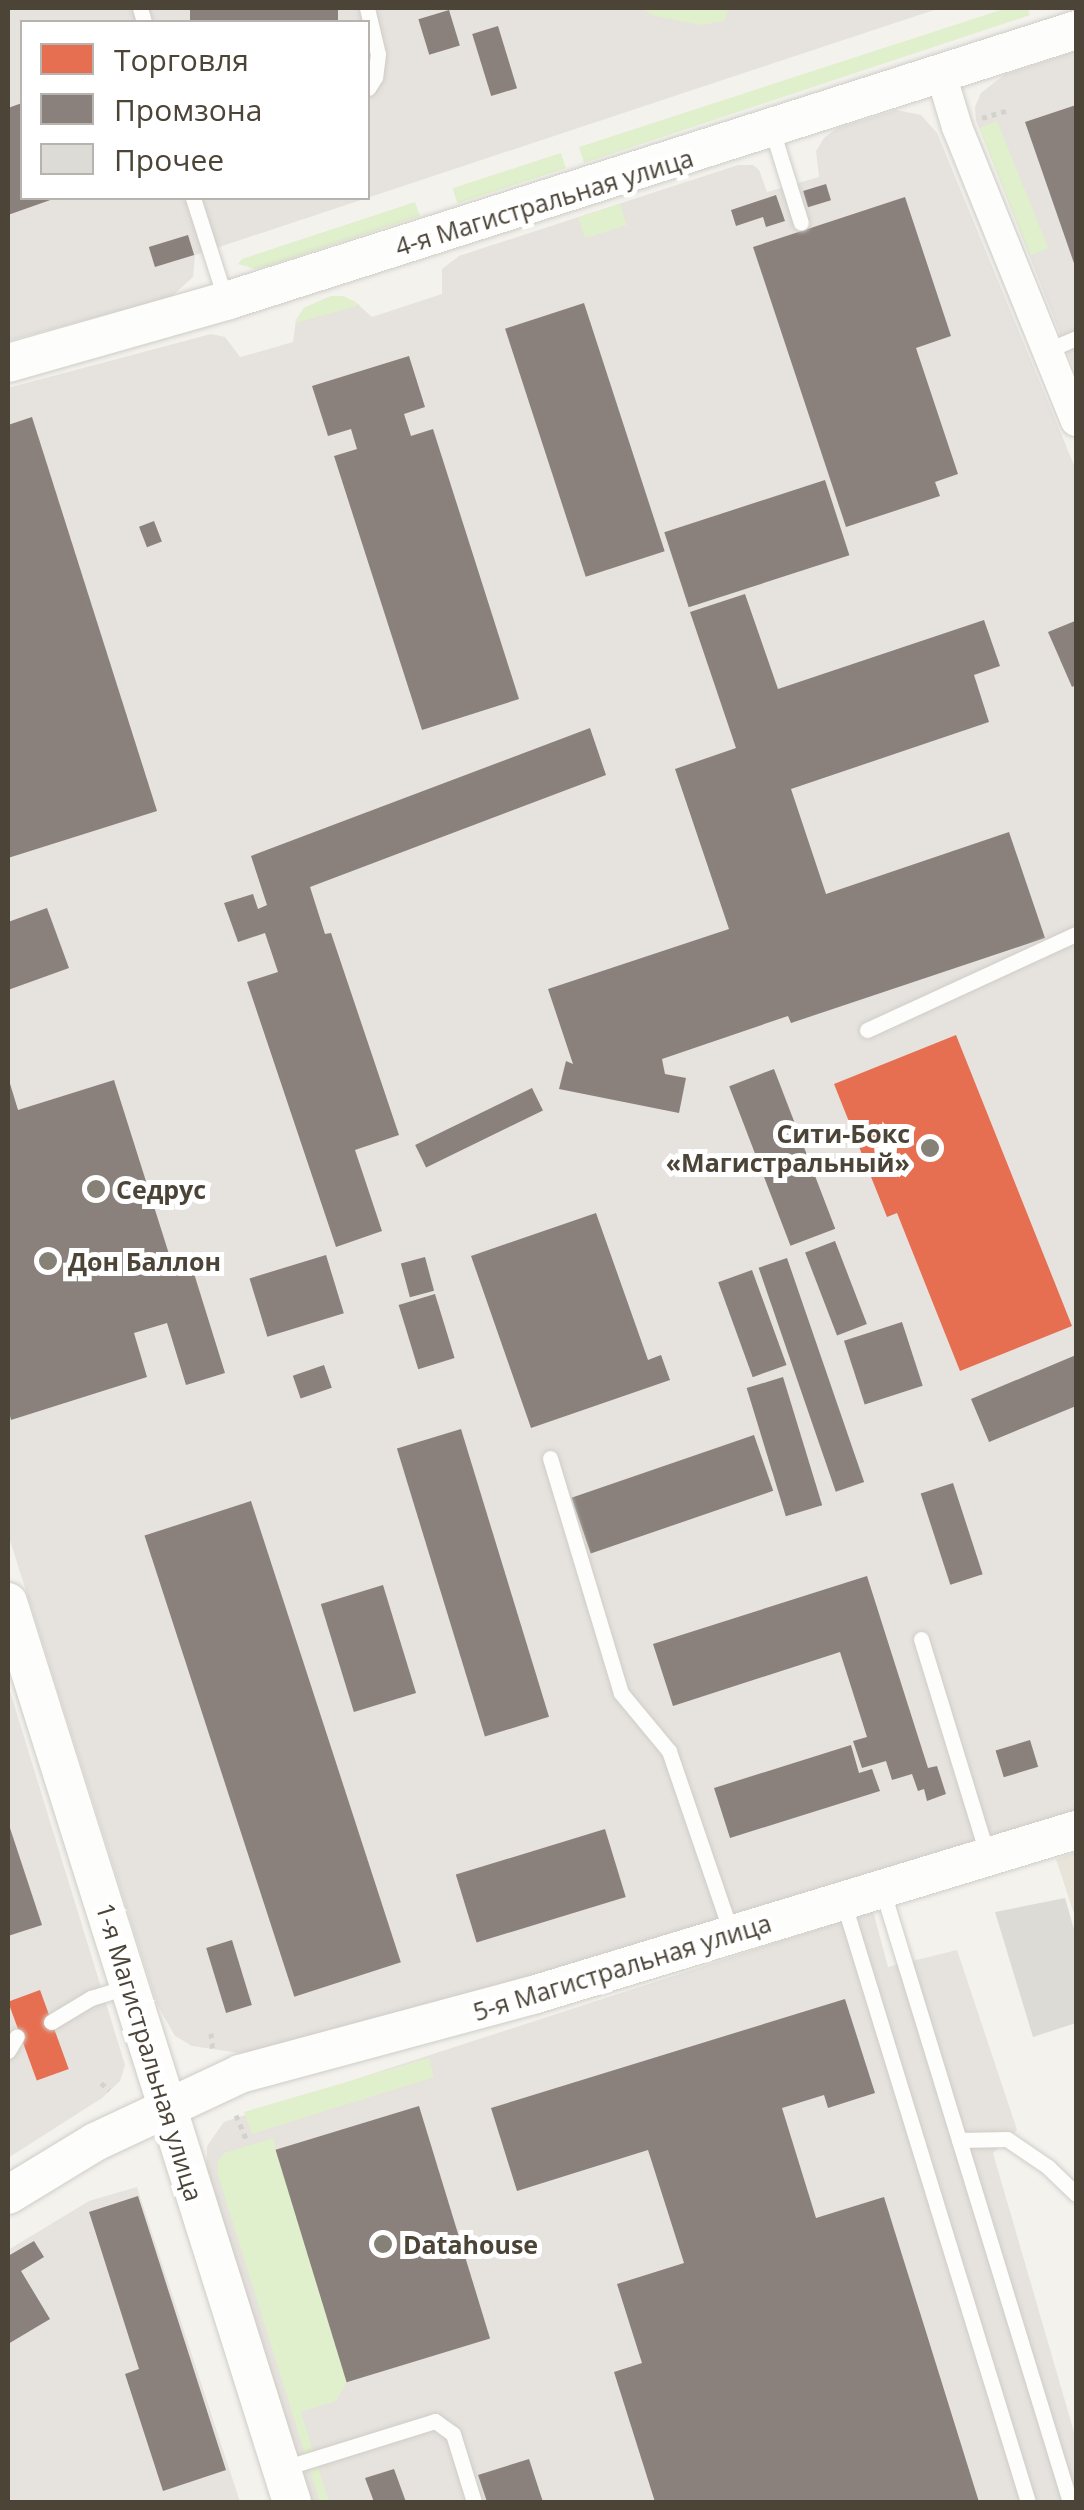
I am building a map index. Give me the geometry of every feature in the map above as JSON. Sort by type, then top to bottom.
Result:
[{"type":"street","name":"4-я Магистральная улица","points":[[8,363],[226,301],[1076,30]]},
{"type":"street","points":[[942,74],[957,127],[1076,421]]},
{"type":"street","name":"1-я Магистральная улица","points":[[8,1602],[287,2486]]},
{"type":"street","name":"5-я Магистральная улица","points":[[8,2196],[95,2142],[240,2074],[533,1996],[1076,1830]]},
{"type":"lane","points":[[370,21],[378,54],[375,78],[370,85]]},
{"type":"lane","points":[[772,130],[801,223]]},
{"type":"lane","points":[[194,200],[226,301]]},
{"type":"lane","points":[[1048,350],[1076,338]]},
{"type":"lane","points":[[867,1030],[1076,934]]},
{"type":"lane","points":[[550,1458],[621,1693],[669,1751],[732,1935]]},
{"type":"lane","points":[[921,1639],[988,1857]]},
{"type":"lane","points":[[882,1889],[1070,2502]]},
{"type":"lane","points":[[843,1901],[1028,2502]]},
{"type":"lane","points":[[51,2022],[90,1998],[130,1986]]},
{"type":"lane","points":[[8,2051],[17,2036]]},
{"type":"lane","points":[[959,2140],[1007,2139],[1048,2166],[1076,2194]]},
{"type":"lane","points":[[287,2486],[435,2421],[453,2434],[474,2502]]},
{"type":"path","points":[[976,120],[1008,110]]},
{"type":"path","points":[[211,2033],[213,2051]]},
{"type":"path","points":[[101,2083],[110,2090]]},
{"type":"path","points":[[236,2115],[247,2141]]},
{"type":"shaded area","points":[[8,8],[940,8],[370,197],[370,20],[20,20],[20,200],[361,200],[195,255],[193,277],[171,297],[8,341]]},
{"type":"shaded area","points":[[1076,51],[1076,374],[976,120],[975,107],[981,93],[1004,75]]},
{"type":"shaded area","points":[[896,110],[921,115],[937,133],[1076,470],[1076,1811],[410,2018],[240,2053],[192,2046],[175,2036],[157,2004],[8,1534],[8,388],[211,334],[225,337],[240,357],[293,342],[296,320],[304,308],[331,296],[354,301],[372,317],[442,294],[442,269],[459,256],[738,165],[753,165],[759,170],[767,192],[819,177],[816,151],[824,138],[837,128]]},
{"type":"shaded area","points":[[8,1685],[125,2065],[120,2081],[102,2098],[8,2158]]},
{"type":"shaded area","points":[[1076,1852],[1076,1920],[1056,1859]]},
{"type":"shaded area","points":[[873,1911],[888,1967],[957,1950],[1017,2130],[993,2153],[1076,2439],[1076,2502],[311,2502],[206,2179],[207,2146],[224,2122]]},
{"type":"shaded area","points":[[137,2187],[240,2502],[8,2502],[8,2250],[89,2201]]},
{"type":"green space","points":[[640,8],[729,8],[724,21],[702,25],[655,16]]},
{"type":"green space","points":[[1007,8],[1027,8],[1030,15],[584,163],[579,147]]},
{"type":"green space","points":[[997,121],[1048,248],[1031,255],[979,128]]},
{"type":"green space","points":[[561,153],[566,168],[458,203],[453,188]]},
{"type":"green space","points":[[415,202],[420,216],[268,266],[255,269],[238,264],[242,259]]},
{"type":"green space","points":[[620,204],[627,225],[585,239],[578,218]]},
{"type":"green space","points":[[331,296],[344,296],[360,305],[295,323],[304,308]]},
{"type":"green space","points":[[429,2058],[434,2077],[252,2134],[244,2112]]},
{"type":"green space","points":[[273,2138],[347,2382],[336,2401],[301,2412],[329,2502],[320,2502],[218,2175],[217,2163],[224,2153]]},
{"type":"building: Торговля","name":"Сити-Бокс «Магистральный»","points":[[956,1035],[1072,1326],[960,1371],[897,1213],[887,1217],[834,1084]]},
{"type":"building: Торговля","points":[[40,1990],[69,2069],[37,2081],[8,2002]]},
{"type":"building: Промзона","points":[[190,8],[338,8],[338,20],[190,20]]},
{"type":"building: Промзона","points":[[449,10],[460,45],[429,55],[418,19]]},
{"type":"building: Промзона","points":[[498,26],[517,88],[491,96],[472,34]]},
{"type":"building: Промзона","points":[[20,104],[20,200],[50,200],[8,215],[8,108]]},
{"type":"building: Промзона","points":[[1076,105],[1076,269],[1025,122]]},
{"type":"building: Промзона","points":[[826,184],[831,200],[808,207],[803,191]]},
{"type":"building: Промзона","points":[[776,195],[785,221],[766,227],[763,217],[736,226],[731,210]]},
{"type":"building: Промзона","points":[[905,197],[951,336],[916,348],[958,474],[935,482],[940,496],[846,527],[753,247]]},
{"type":"building: Промзона","points":[[188,235],[194,255],[155,267],[149,247]]},
{"type":"building: Промзона","points":[[584,303],[665,551],[586,577],[505,329]]},
{"type":"building: Промзона","points":[[409,356],[425,407],[404,414],[411,436],[433,429],[519,699],[422,730],[334,456],[357,449],[351,429],[328,436],[312,386]]},
{"type":"building: Промзона","points":[[32,417],[157,811],[8,858],[8,425]]},
{"type":"building: Промзона","points":[[825,480],[849,555],[689,607],[664,532]]},
{"type":"building: Промзона","points":[[154,521],[162,542],[147,547],[139,527]]},
{"type":"building: Промзона","points":[[745,594],[778,689],[984,620],[1000,666],[974,675],[989,722],[791,789],[826,894],[1009,832],[1045,938],[791,1023],[788,1016],[662,1059],[665,1074],[686,1078],[679,1113],[559,1089],[566,1061],[573,1064],[548,989],[729,929],[675,769],[736,748],[690,612]]},
{"type":"building: Промзона","points":[[1075,621],[1076,685],[1072,687],[1048,632]]},
{"type":"building: Промзона","points":[[590,728],[606,775],[310,887],[325,934],[331,933],[399,1135],[355,1150],[382,1231],[336,1247],[247,982],[278,972],[265,933],[238,942],[224,903],[253,894],[258,909],[267,905],[251,856]]},
{"type":"building: Промзона","points":[[47,908],[69,968],[8,990],[8,922]]},
{"type":"building: Промзона","points":[[774,1069],[835,1229],[790,1246],[729,1086]]},
{"type":"building: Промзона","name":"Седрус","points":[[8,1077],[18,1110],[114,1080],[175,1273],[192,1267],[225,1373],[186,1385],[167,1323],[134,1333],[147,1377],[11,1420]]},
{"type":"building: Промзона","points":[[532,1088],[543,1110],[426,1167],[415,1145]]},
{"type":"building: Промзона","points":[[596,1213],[648,1360],[661,1355],[670,1380],[531,1428],[471,1256]]},
{"type":"building: Промзона","points":[[835,1241],[867,1324],[837,1336],[805,1252]]},
{"type":"building: Промзона","points":[[326,1255],[344,1313],[267,1337],[249,1278]]},
{"type":"building: Промзона","points":[[425,1257],[434,1291],[410,1297],[401,1263]]},
{"type":"building: Промзона","points":[[787,1258],[864,1482],[836,1492],[759,1268]]},
{"type":"building: Промзона","points":[[752,1270],[787,1365],[753,1377],[718,1282]]},
{"type":"building: Промзона","points":[[435,1294],[455,1358],[418,1369],[399,1305]]},
{"type":"building: Промзона","points":[[902,1322],[923,1386],[865,1405],[844,1341]]},
{"type":"building: Промзона","points":[[1076,1355],[1076,1406],[989,1442],[971,1399]]},
{"type":"building: Промзона","points":[[324,1365],[332,1388],[301,1398],[293,1376]]},
{"type":"building: Промзона","points":[[783,1377],[822,1505],[786,1516],[747,1388]]},
{"type":"building: Промзона","points":[[461,1429],[549,1717],[485,1736],[397,1449]]},
{"type":"building: Промзона","points":[[754,1435],[773,1491],[591,1554],[572,1498]]},
{"type":"building: Промзона","points":[[953,1483],[983,1574],[950,1585],[921,1494]]},
{"type":"building: Промзона","points":[[251,1501],[401,1962],[294,1997],[144,1536]]},
{"type":"building: Промзона","points":[[867,1576],[928,1768],[937,1766],[946,1794],[927,1801],[924,1789],[918,1791],[912,1774],[892,1780],[886,1761],[862,1768],[853,1741],[867,1737],[840,1652],[673,1706],[653,1644]]},
{"type":"building: Промзона","points":[[383,1585],[416,1693],[354,1712],[321,1604]]},
{"type":"building: Промзона","points":[[1030,1740],[1038,1767],[1004,1777],[996,1751]]},
{"type":"building: Промзона","points":[[851,1745],[859,1773],[872,1769],[880,1791],[730,1838],[714,1788]]},
{"type":"building: Промзона","points":[[8,1822],[42,1925],[8,1936]]},
{"type":"building: Промзона","points":[[605,1829],[626,1897],[477,1943],[456,1875]]},
{"type":"building: Промзона","points":[[232,1940],[252,2005],[226,2013],[206,1948]]},
{"type":"building: Промзона","points":[[845,1999],[875,2093],[828,2108],[824,2095],[782,2108],[816,2218],[884,2197],[979,2502],[655,2502],[614,2372],[642,2363],[617,2284],[684,2263],[648,2150],[517,2191],[491,2108]]},
{"type":"building: Промзона","name":"Datahouse","points":[[419,2106],[490,2338],[347,2382],[276,2150]]},
{"type":"building: Промзона","points":[[138,2196],[226,2470],[163,2491],[125,2374],[139,2369],[89,2212]]},
{"type":"building: Промзона","points":[[34,2241],[44,2257],[21,2271],[50,2319],[8,2344],[8,2256]]},
{"type":"building: Промзона","points":[[529,2459],[543,2502],[487,2502],[478,2475]]},
{"type":"building: Промзона","points":[[394,2469],[406,2502],[374,2502],[365,2478]]},
{"type":"building: Прочее","points":[[1065,1898],[1076,1936],[1076,2023],[1033,2037],[995,1912]]},
{"type":"place","name":"Сити-Бокс «Магистральный»","points":[[930,1148]]},
{"type":"place","name":"Седрус","points":[[96,1189]]},
{"type":"place","name":"Дон Баллон","points":[[48,1261]]},
{"type":"place","name":"Datahouse","points":[[383,2244]]}]
